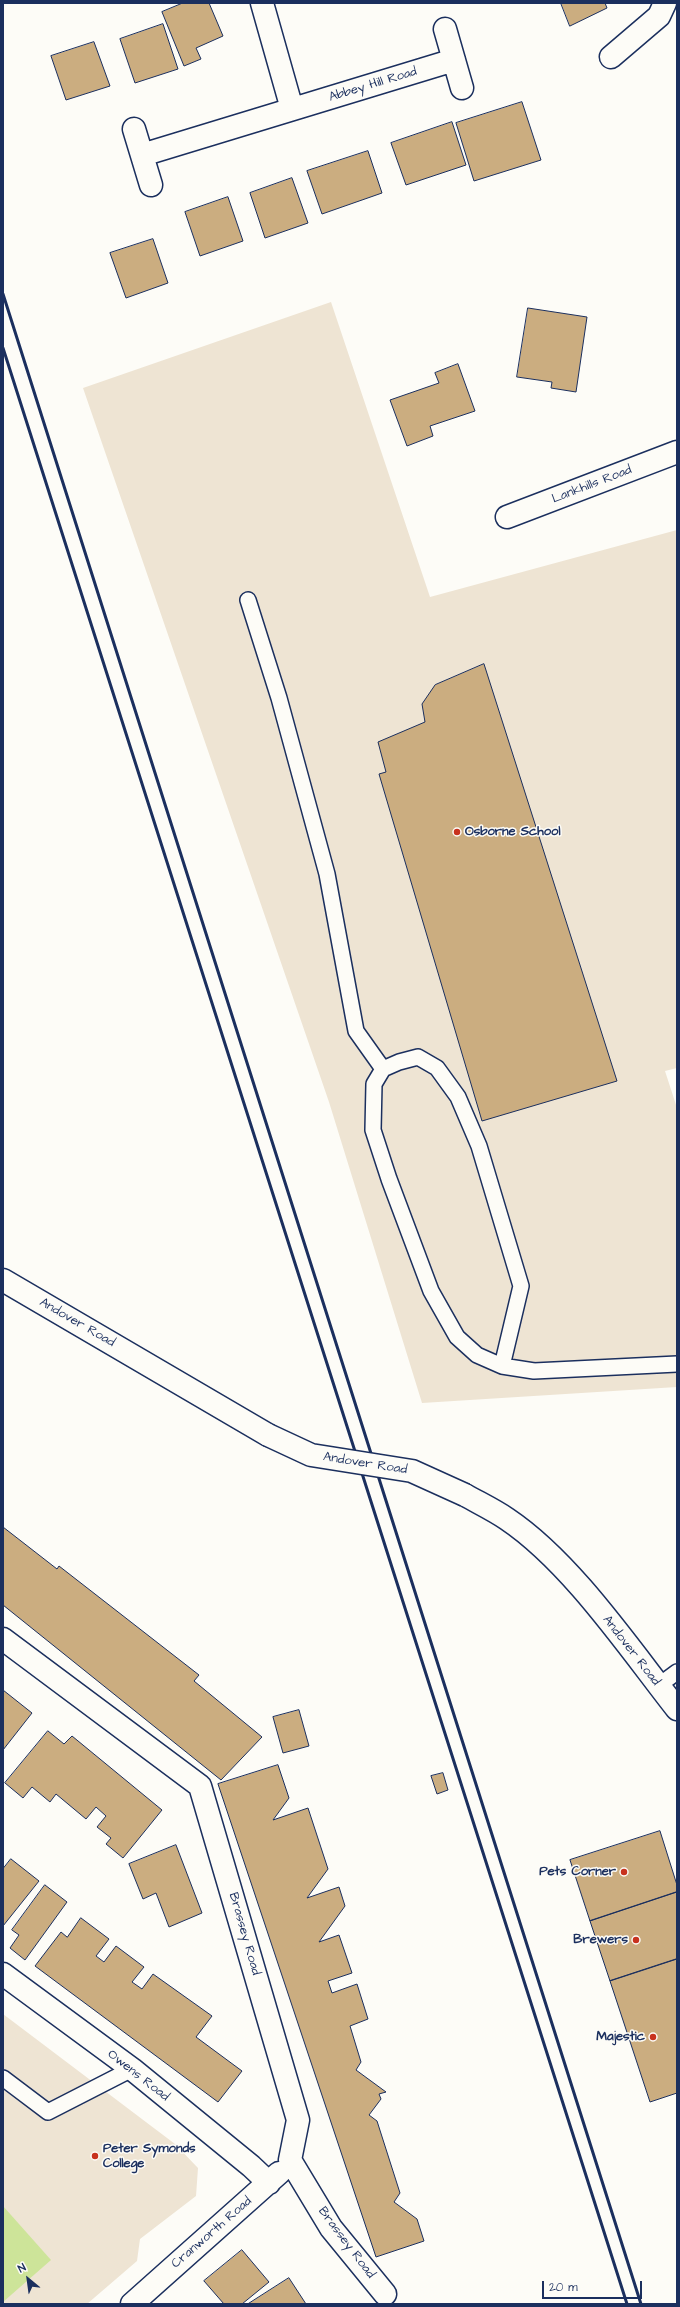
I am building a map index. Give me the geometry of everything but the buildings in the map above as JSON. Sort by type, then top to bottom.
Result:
[{"type":"street","points":[[262,3],[292,109]]},
{"type":"street","points":[[611,57],[659,16],[665,3]]},
{"type":"street","points":[[445,28],[462,88]]},
{"type":"street","name":"Abbey Hill Road","points":[[142,155],[454,60]]},
{"type":"street","points":[[134,129],[151,185]]},
{"type":"street","name":"Lankhills Road","points":[[507,517],[677,452]]},
{"type":"street","name":"Andover Road","points":[[3,1280],[268,1435],[310,1456],[412,1471],[465,1495],[508,1519],[545,1550],[593,1602],[677,1709]]},
{"type":"street","name":"Brassey Road","points":[[3,1639],[200,1786],[298,2120],[290,2160],[331,2228],[390,2299]]},
{"type":"street","name":"Owens Road","points":[[3,1974],[132,2070],[251,2166],[269,2183]]},
{"type":"street","name":"Cranworth Road","points":[[132,2304],[269,2183],[290,2160]]},
{"type":"lane","points":[[248,600],[279,698],[327,874],[356,1031],[383,1069]]},
{"type":"lane","points":[[502,1366],[521,1286],[479,1146],[458,1097],[437,1068],[418,1057],[399,1062],[383,1069],[374,1084],[373,1130],[388,1179],[431,1291],[457,1337],[477,1355],[502,1366],[534,1371],[677,1364]]},
{"type":"lane","points":[[658,1686],[677,1672]]},
{"type":"lane","points":[[3,2078],[48,2112],[132,2070]]},
{"type":"shaded area","name":"Osborne School","points":[[331,302],[430,597],[677,530],[677,1068],[665,1071],[677,1108],[677,1387],[422,1403],[329,1102],[83,388]]},
{"type":"shaded area","name":"Peter Symonds College","points":[[3,2014],[175,2144],[198,2168],[196,2196],[140,2239],[137,2261],[87,2304],[3,2304]]},
{"type":"green space","points":[[3,2206],[51,2260],[3,2302]]},
{"type":"railway","points":[[3,294],[641,2304]]},
{"type":"railway","points":[[3,348],[627,2304]]},
{"type":"place","name":"Osborne School","points":[[457,832]]},
{"type":"place","name":"Pets Corner","points":[[624,1872]]},
{"type":"place","name":"Brewers","points":[[636,1940]]},
{"type":"place","name":"Majestic","points":[[653,2037]]},
{"type":"place","name":"Peter Symonds College","points":[[95,2156]]}]
